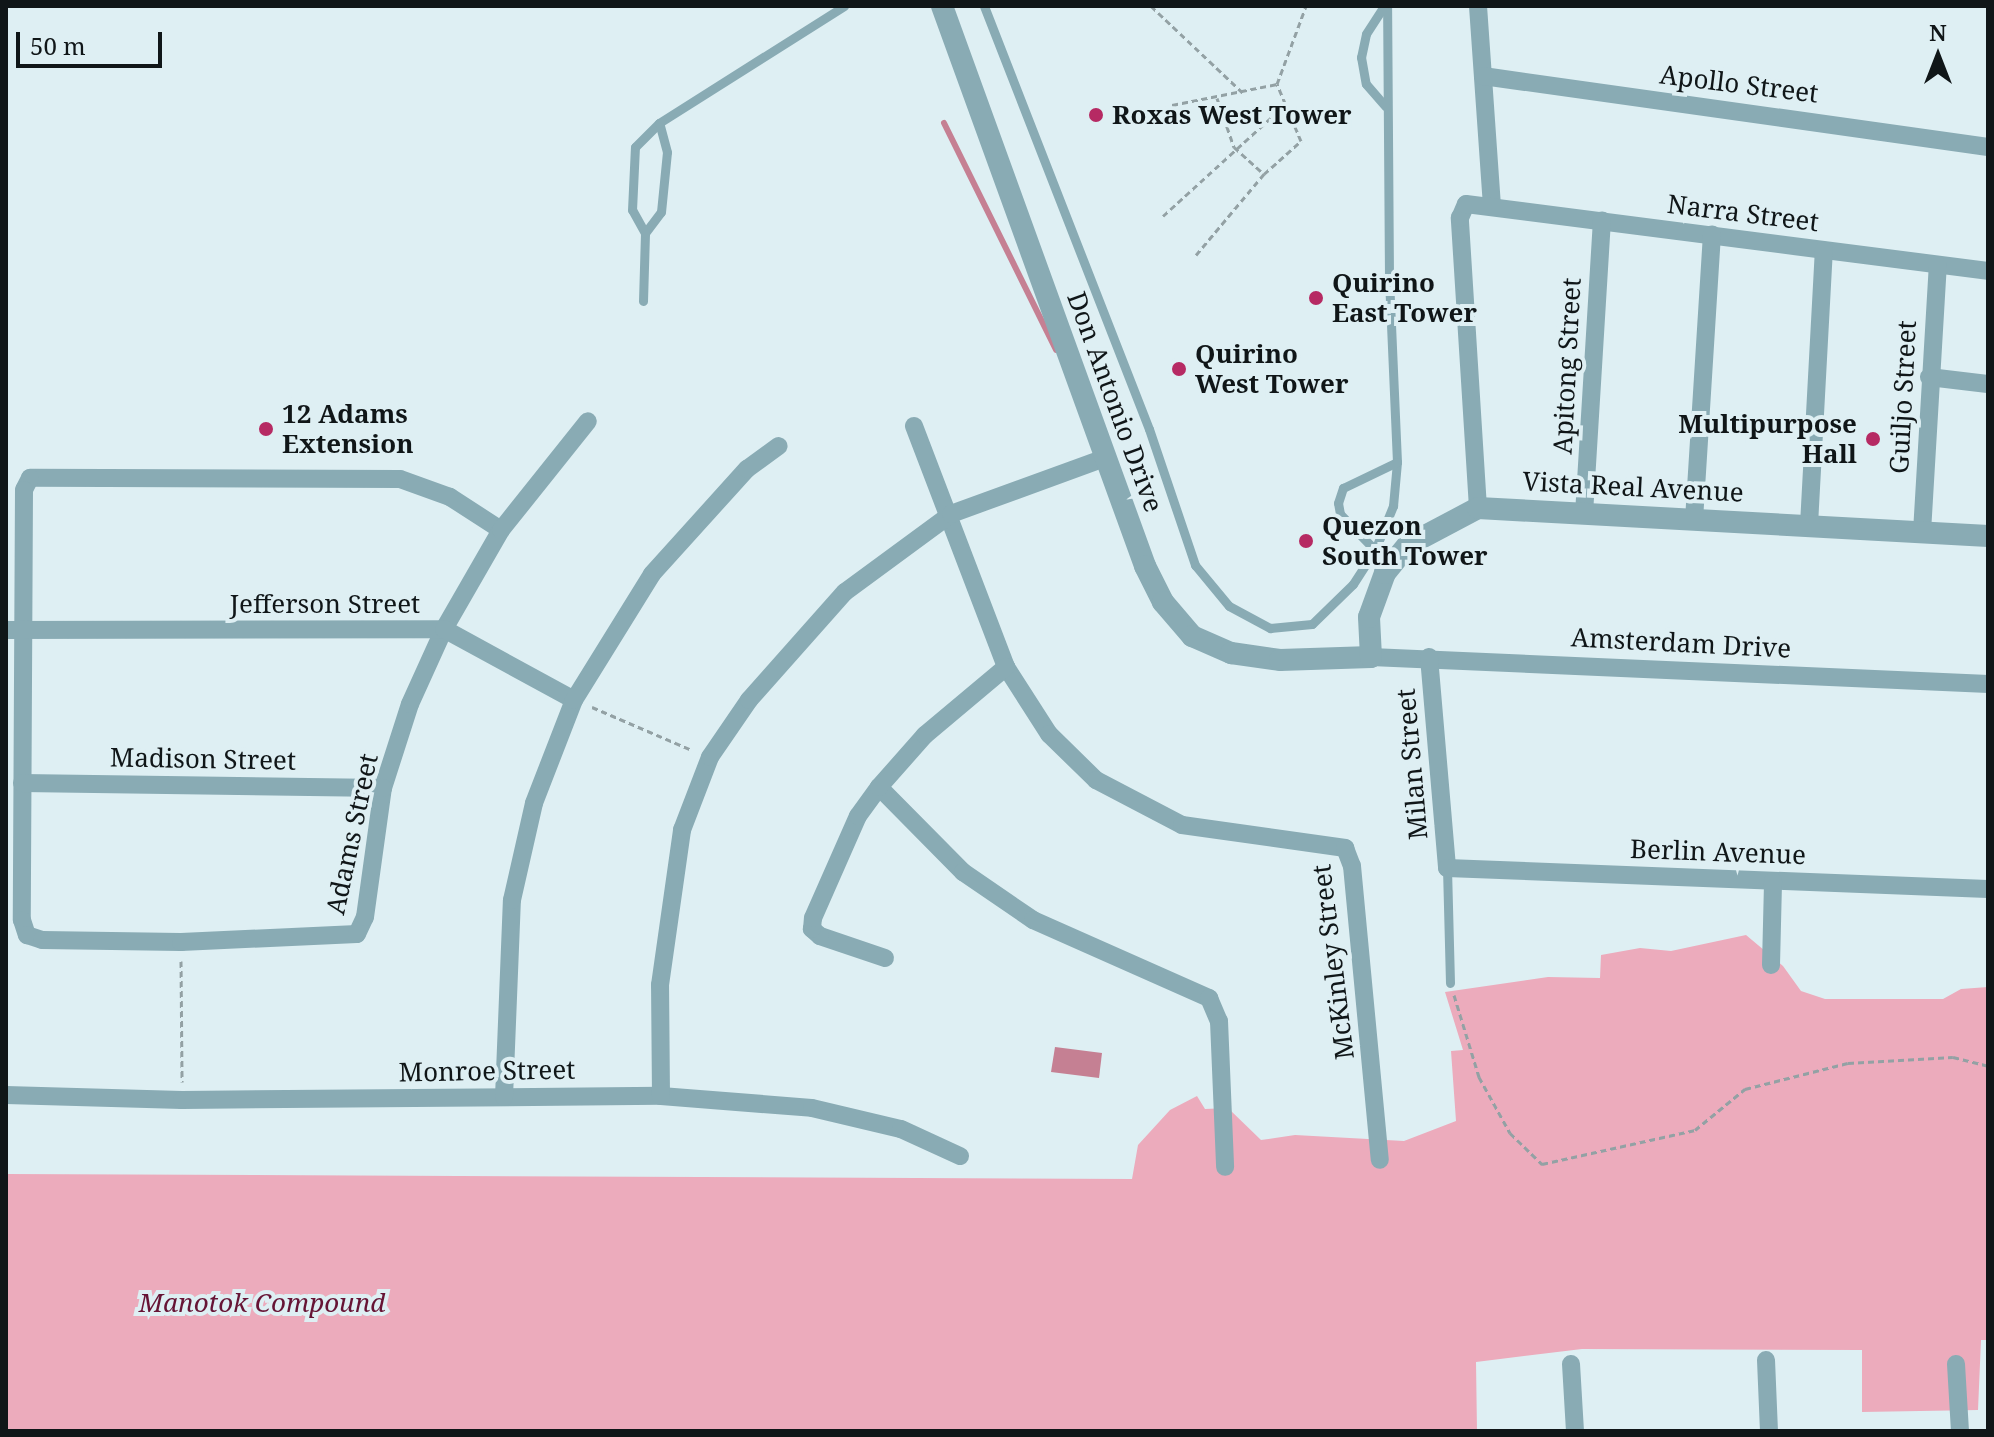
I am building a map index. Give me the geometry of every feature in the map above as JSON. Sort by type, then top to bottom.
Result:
[{"type":"street","name":"Don Antonio Drive","points":[[942,6],[1145,566],[1163,602],[1192,636],[1231,653],[1280,660],[1371,657]]},
{"type":"street","points":[[1371,657],[1369,617],[1385,573],[1408,545],[1478,508],[1460,218],[1466,204],[1492,204],[1478,6]]},
{"type":"street","name":"Apollo Street","points":[[1483,76],[1988,147]]},
{"type":"street","name":"Narra Street","points":[[1492,204],[1988,271]]},
{"type":"street","name":"Apitong Street","points":[[1584,514],[1602,221]]},
{"type":"street","points":[[1694,520],[1712,235]]},
{"type":"street","points":[[1809,525],[1824,250]]},
{"type":"street","name":"Guiljo Street","points":[[1922,532],[1938,265]]},
{"type":"street","points":[[1929,377],[1988,384]]},
{"type":"street","name":"Adams Street","points":[[22,783],[22,920],[27,935],[42,940],[181,942],[357,934],[365,917],[383,788],[410,704],[444,629],[501,530],[588,421]]},
{"type":"street","name":"McKinley Street","points":[[914,426],[951,514],[1006,667],[1049,734],[1096,780],[1166,819],[1345,848],[1352,866],[1380,1160]]},
{"type":"street","points":[[504,1097],[512,900],[534,803],[574,700],[652,574],[747,469],[779,446]]},
{"type":"street","points":[[661,1096],[660,985],[668,903],[682,830],[710,757],[749,700],[845,592],[951,514],[1105,458]]},
{"type":"street","points":[[22,783],[15,630],[24,490],[30,478],[42,475],[400,479],[450,497],[501,530]]},
{"type":"street","name":"Vista Real Avenue","points":[[1478,508],[1988,536]]},
{"type":"street","name":"Jefferson Street","points":[[15,630],[444,629],[574,700]]},
{"type":"street","name":"Amsterdam Drive","points":[[1371,657],[1429,657],[1988,684]]},
{"type":"street","name":"Milan Street","points":[[1429,657],[1447,868]]},
{"type":"street","points":[[885,958],[812,929],[858,816],[925,735],[1006,667]]},
{"type":"street","name":"Madison Street","points":[[22,783],[383,788]]},
{"type":"street","points":[[879,787],[963,872],[1033,920],[1209,998],[1219,1021],[1225,1167]]},
{"type":"street","name":"Berlin Avenue","points":[[1447,868],[1988,889]]},
{"type":"street","points":[[1771,965],[1773,881]]},
{"type":"street","name":"Monroe Street","points":[[6,1095],[182,1100],[661,1096],[812,1108],[901,1129],[960,1156]]},
{"type":"street","points":[[1766,1360],[1769,1431]]},
{"type":"street","points":[[1571,1364],[1575,1431]]},
{"type":"street","points":[[1956,1364],[1960,1431]]},
{"type":"lane","points":[[643,301],[645,233],[632,210],[635,147],[659,123],[844,6]]},
{"type":"lane","points":[[984,6],[1149,429],[1195,565],[1229,606],[1270,628],[1312,624],[1353,584],[1375,550],[1393,506],[1397,462],[1386,107],[1386,6]]},
{"type":"lane","points":[[1386,6],[1366,34],[1361,57],[1366,84],[1386,107]]},
{"type":"lane","points":[[645,233],[661,212],[667,152],[659,123]]},
{"type":"lane","points":[[1375,550],[1348,524],[1338,503],[1343,488],[1397,462]]},
{"type":"lane","points":[[1447,868],[1450,983]]},
{"type":"path","points":[[1151,6],[1244,94]]},
{"type":"path","points":[[1196,255],[1264,174],[1301,141],[1277,84],[1306,6]]},
{"type":"path","points":[[1172,105],[1244,94],[1277,84]]},
{"type":"path","points":[[1217,98],[1234,147],[1264,174]]},
{"type":"path","points":[[1163,216],[1234,147],[1286,104]]},
{"type":"path","points":[[574,700],[710,757]]},
{"type":"path","points":[[181,942],[182,1100]]},
{"type":"path","points":[[1450,983],[1479,1077],[1510,1133],[1542,1164],[1695,1130],[1745,1089],[1848,1063],[1953,1057],[1988,1066]]},
{"type":"green space","name":"Manotok Compound","points":[[1746,935],[1783,966],[1801,991],[1825,999],[1943,999],[1961,989],[1988,987],[1988,1340],[1981,1340],[1978,1410],[1862,1412],[1862,1350],[1582,1349],[1476,1362],[1477,1431],[6,1431],[6,1174],[1132,1179],[1138,1145],[1170,1110],[1197,1096],[1205,1109],[1228,1108],[1261,1140],[1295,1135],[1404,1141],[1456,1121],[1451,1051],[1463,1050],[1445,992],[1548,977],[1600,978],[1601,955],[1640,948],[1671,951]]},
{"type":"shaded area","points":[[1055,1047],[1102,1053],[1099,1078],[1051,1072]]},
{"type":"waterway","points":[[944,123],[1056,350]]},
{"type":"place","name":"Roxas West Tower","points":[[1096,115]]},
{"type":"place","name":"Quirino East Tower","points":[[1316,298]]},
{"type":"place","name":"Quirino West Tower","points":[[1179,369]]},
{"type":"place","name":"12 Adams Extension","points":[[266,429]]},
{"type":"place","name":"Multipurpose Hall","points":[[1873,439]]},
{"type":"place","name":"Quezon South Tower","points":[[1306,541]]}]
